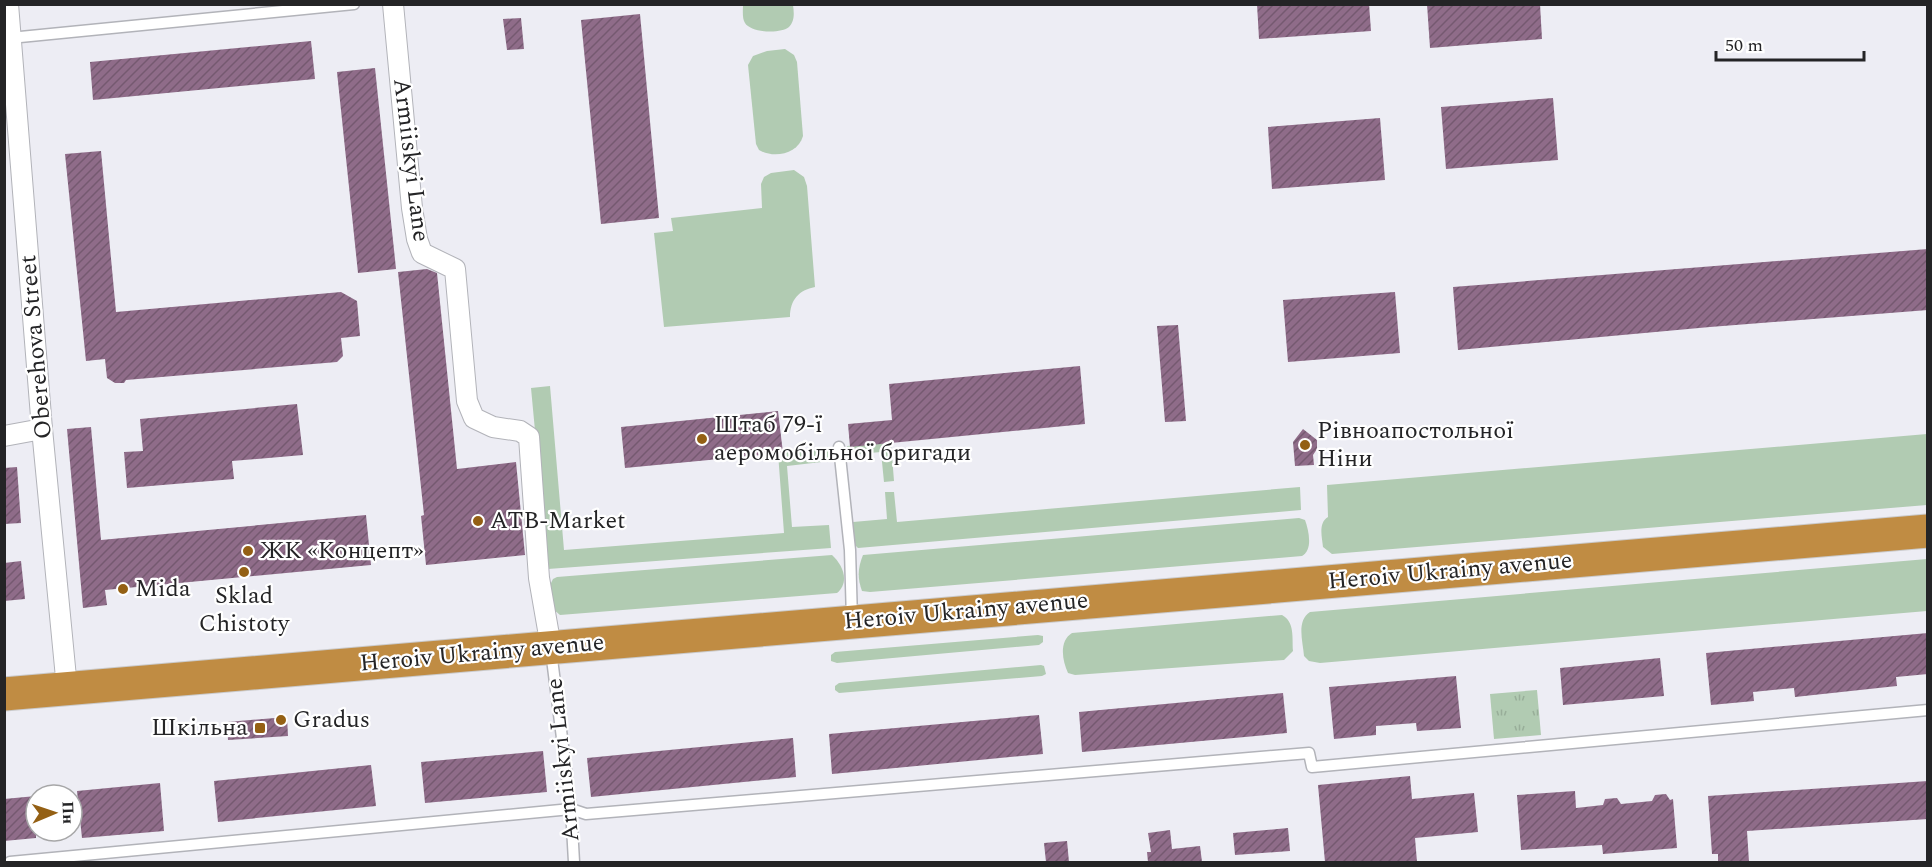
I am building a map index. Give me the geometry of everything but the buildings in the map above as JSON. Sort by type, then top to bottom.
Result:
[{"type":"highway","name":"Heroiv Ukrainy avenue","points":[[4,694],[1928,531]]},
{"type":"street","name":"Oberehova Street","points":[[8,4],[9,85],[67,688]]},
{"type":"street","name":"Armiiskyi Lane","points":[[393,4],[412,208],[417,239],[422,253],[455,269],[467,401],[474,418],[493,427],[520,431],[529,437],[538,578],[551,647]]},
{"type":"street","points":[[4,436],[42,429]]},
{"type":"lane","points":[[10,38],[354,4]]},
{"type":"lane","points":[[839,447],[850,550],[852,621]]},
{"type":"lane","name":"Armiiskyi Lane","points":[[551,647],[571,809],[574,862]]},
{"type":"lane","points":[[10,862],[571,809],[586,814],[1309,753],[1312,767],[1928,710]]},
{"type":"green space","points":[[743,5],[793,5],[792,22],[789,27],[780,31],[753,29],[744,21]]},
{"type":"green space","points":[[785,49],[794,55],[797,62],[803,136],[791,151],[771,154],[759,150],[756,144],[748,65],[753,56],[767,51]]},
{"type":"green space","points":[[794,170],[804,177],[807,186],[815,287],[796,297],[790,317],[664,327],[654,233],[673,231],[671,218],[762,208],[761,184],[764,177],[771,173]]},
{"type":"green space","points":[[550,386],[564,550],[784,533],[778,453],[829,448],[830,461],[787,466],[792,527],[829,525],[831,548],[548,569],[531,388]]},
{"type":"green space","points":[[1927,434],[1927,505],[1332,554],[1323,547],[1322,526],[1328,517],[1327,485]]},
{"type":"green space","points":[[891,443],[894,481],[884,482],[881,452],[847,455],[847,446]]},
{"type":"green space","points":[[1300,487],[1301,510],[858,548],[855,545],[853,522],[887,519],[885,492],[894,492],[897,522]]},
{"type":"green space","points":[[1299,518],[1305,520],[1309,540],[1308,549],[1302,556],[870,592],[862,591],[859,582],[859,568],[863,555]]},
{"type":"green space","points":[[832,555],[842,569],[844,579],[837,593],[560,615],[553,609],[550,585],[557,577]]},
{"type":"green space","points":[[1927,559],[1927,611],[1320,663],[1309,661],[1304,656],[1302,626],[1310,612]]},
{"type":"green space","points":[[1282,615],[1289,622],[1293,636],[1293,651],[1284,660],[1075,675],[1068,673],[1064,662],[1063,646],[1072,633]]},
{"type":"green space","points":[[1043,636],[1043,642],[1039,645],[837,663],[831,661],[831,655],[835,652]]},
{"type":"green space","points":[[1044,666],[1046,674],[1042,676],[839,693],[835,690],[835,686],[839,683]]},
{"type":"green space","points":[[1537,690],[1541,735],[1494,739],[1490,694]]},
{"type":"place","name":"Штаб 79-ї аеромобільної бригади","points":[[702,439]]},
{"type":"place","name":"Рівноапостольної Ніни","points":[[1305,445]]},
{"type":"place","name":"ATB-Market","points":[[478,521]]},
{"type":"place","name":"ЖК «Концепт»","points":[[248,551]]},
{"type":"place","name":"Sklad Chistoty","points":[[244,572]]},
{"type":"place","name":"Mida","points":[[123,589]]},
{"type":"place","name":"Gradus","points":[[281,720]]},
{"type":"place","name":"Шкільна","points":[[260,728]]}]
